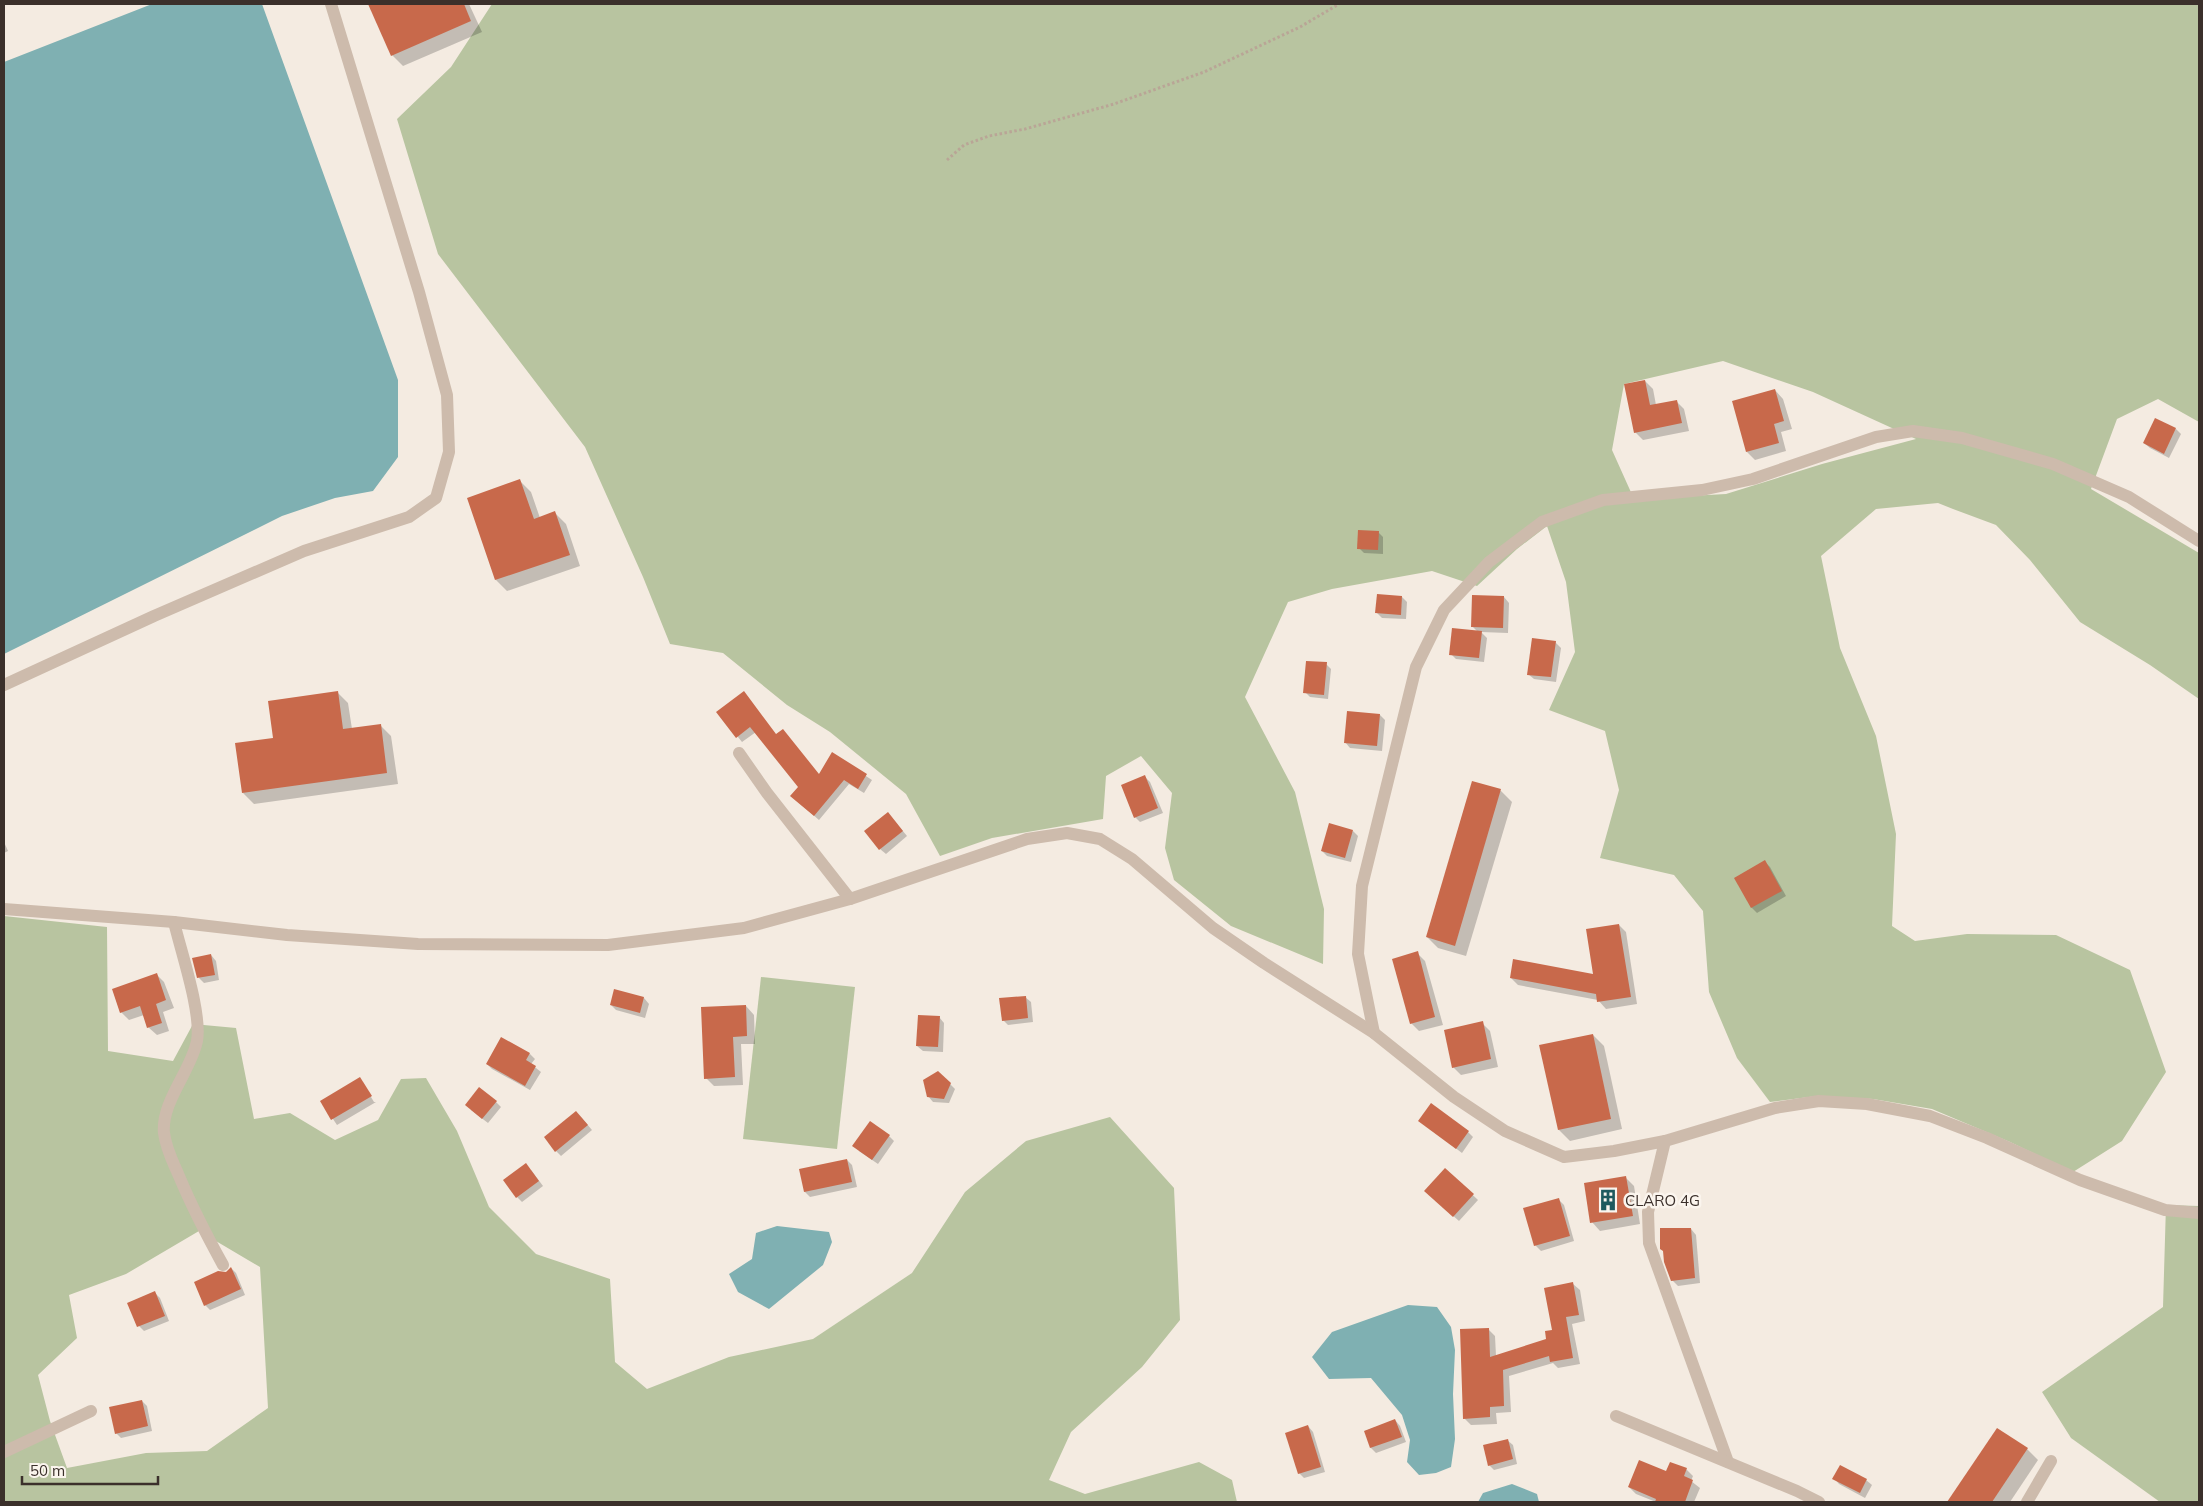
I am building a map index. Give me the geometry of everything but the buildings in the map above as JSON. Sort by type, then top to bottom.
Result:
[{"type":"street","points":[[4,685],[154,616],[304,551],[409,518],[436,498],[449,452],[447,395],[420,292],[331,4]]},
{"type":"street","points":[[1374,1033],[1358,954],[1362,886],[1416,667],[1444,610],[1489,562],[1542,522],[1603,500],[1702,490],[1753,479],[1876,437],[1913,431],[1962,438],[2053,464],[2129,497],[2199,540]]},
{"type":"street","points":[[739,753],[767,793],[850,899]]},
{"type":"street","points":[[4,909],[174,922],[287,935],[418,944],[608,945],[744,928],[850,899],[1027,839],[1067,832],[1100,839],[1132,859],[1220,933],[1374,1033],[1454,1097],[1505,1131],[1564,1157],[1614,1151],[1665,1141],[1775,1108],[1819,1101],[1867,1104],[1930,1116],[1987,1138],[2080,1180],[2165,1210],[2199,1214]]},
{"type":"street","points":[[174,922],[199,1030],[196,1044],[165,1117],[164,1133],[168,1151],[188,1199],[223,1265]]},
{"type":"street","points":[[1665,1141],[1648,1212],[1649,1243],[1728,1462]]},
{"type":"street","points":[[4,1452],[91,1411]]},
{"type":"street","points":[[1616,1416],[1819,1502]]},
{"type":"street","points":[[2026,1502],[2051,1461]]},
{"type":"path","points":[[946,160],[964,145],[989,136],[1025,129],[1114,104],[1204,72],[1285,35],[1339,4]]},
{"type":"green space","points":[[492,4],[2199,4],[2199,422],[2158,399],[2117,419],[2091,489],[2199,553],[2199,699],[2150,665],[2080,622],[2030,560],[1996,525],[1938,503],[1876,509],[1821,556],[1840,648],[1876,736],[1896,834],[1892,926],[1915,941],[1967,934],[2056,935],[2130,970],[2166,1072],[2122,1141],[2073,1172],[2010,1142],[1932,1109],[1873,1099],[1817,1096],[1770,1102],[1737,1058],[1709,992],[1703,911],[1674,875],[1600,858],[1619,790],[1605,731],[1549,710],[1575,652],[1566,582],[1547,526],[1517,549],[1477,586],[1432,571],[1332,589],[1288,602],[1245,697],[1295,792],[1324,909],[1323,964],[1231,926],[1174,880],[1165,848],[1172,793],[1141,756],[1106,776],[1103,819],[992,838],[940,856],[906,794],[830,732],[787,705],[723,653],[670,644],[643,577],[585,447],[438,254],[397,119],[451,67]],"holes":[[[1723,361],[1813,392],[1916,439],[1822,464],[1726,494],[1634,499],[1612,450],[1624,384]]]},
{"type":"green space","points":[[4,916],[107,927],[108,1051],[173,1061],[193,1024],[236,1028],[254,1119],[290,1113],[335,1140],[378,1120],[401,1079],[426,1078],[457,1131],[489,1207],[536,1254],[610,1279],[615,1362],[647,1389],[729,1357],[813,1339],[912,1273],[965,1192],[1026,1141],[1110,1117],[1174,1188],[1180,1320],[1142,1367],[1071,1432],[1049,1480],[1085,1494],[1199,1462],[1232,1480],[1237,1502],[4,1502]],"holes":[[[199,1231],[260,1267],[268,1408],[207,1451],[146,1453],[67,1468],[50,1421],[38,1375],[77,1338],[69,1295],[126,1274]]]},
{"type":"green space","points":[[761,977],[855,987],[837,1149],[743,1139]]},
{"type":"green space","points":[[2166,1205],[2199,1206],[2199,1502],[2160,1502],[2071,1438],[2042,1392],[2163,1307]]},
{"type":"water","points":[[152,4],[262,4],[398,380],[398,457],[373,491],[335,498],[282,516],[4,654],[4,62]]},
{"type":"water","points":[[777,1226],[829,1232],[832,1242],[823,1265],[769,1309],[738,1292],[729,1274],[752,1259],[756,1233]]},
{"type":"water","points":[[1408,1305],[1437,1307],[1451,1327],[1455,1350],[1453,1394],[1455,1439],[1451,1467],[1436,1473],[1419,1475],[1407,1462],[1410,1440],[1402,1415],[1371,1378],[1329,1379],[1312,1357],[1332,1332]]},
{"type":"water","points":[[1512,1484],[1537,1494],[1539,1502],[1478,1502],[1483,1493]]},
{"type":"place","name":"CLARO 4G","points":[[1608,1200]]}]
